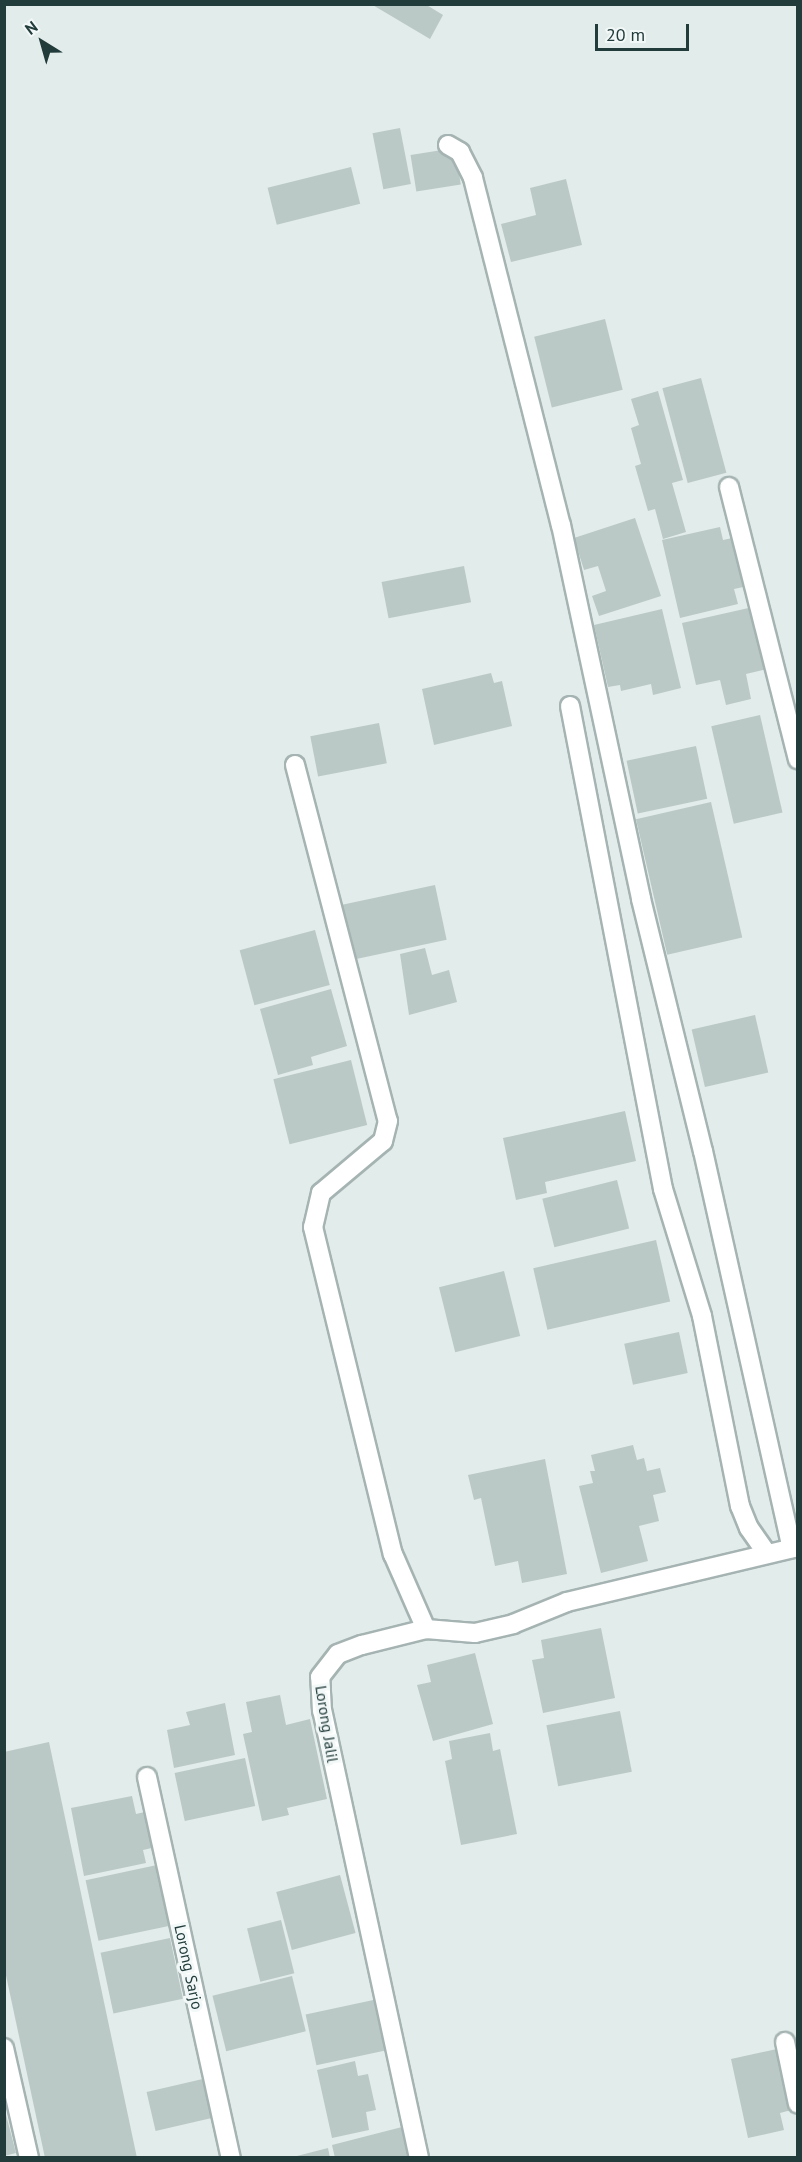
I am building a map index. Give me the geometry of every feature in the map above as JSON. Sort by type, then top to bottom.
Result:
[{"type":"street","points":[[448,145],[460,152],[473,178],[561,525],[641,899],[703,1151],[795,1548]]},
{"type":"street","points":[[729,487],[798,759]]},
{"type":"street","points":[[570,706],[663,1189],[702,1316],[740,1506],[749,1528],[766,1552]]},
{"type":"street","points":[[296,765],[388,1121],[383,1141],[321,1193],[313,1227],[393,1554],[426,1629]]},
{"type":"street","name":"Lorong Jalil","points":[[419,2157],[322,1710],[320,1677],[338,1654],[426,1629],[484,1631],[513,1624],[567,1602],[766,1552],[795,1548]]},
{"type":"street","name":"Lorong Sarjo","points":[[147,1777],[231,2157]]},
{"type":"street","points":[[785,2042],[798,2104]]},
{"type":"street","points":[[4,2048],[29,2157]]},
{"type":"building","points":[[371,4],[425,4],[443,15],[430,39]]},
{"type":"building","points":[[400,128],[411,184],[383,189],[373,133]]},
{"type":"building","points":[[455,148],[461,185],[416,192],[411,155]]},
{"type":"building","points":[[351,167],[360,204],[277,225],[268,188]]},
{"type":"building","points":[[566,179],[582,245],[511,262],[501,224],[536,215],[530,188]]},
{"type":"building","points":[[605,319],[623,390],[552,407],[534,337]]},
{"type":"building","points":[[701,378],[726,473],[688,483],[662,388]]},
{"type":"building","points":[[658,391],[683,480],[672,483],[686,532],[663,539],[655,509],[648,511],[635,466],[641,464],[631,428],[639,425],[631,399]]},
{"type":"building","points":[[635,518],[661,596],[599,616],[592,596],[606,591],[598,566],[584,570],[574,538]]},
{"type":"building","points":[[720,527],[723,540],[737,537],[748,586],[734,589],[738,604],[680,618],[662,540]]},
{"type":"building","points":[[464,566],[471,602],[389,618],[382,582]]},
{"type":"building","points":[[753,607],[767,669],[746,674],[751,699],[726,705],[720,680],[696,685],[682,623]]},
{"type":"building","points":[[662,609],[681,688],[653,695],[651,684],[621,691],[620,685],[608,687],[594,625]]},
{"type":"building","points":[[491,673],[494,683],[502,681],[512,726],[434,745],[422,689]]},
{"type":"building","points":[[760,715],[782,812],[734,824],[711,726]]},
{"type":"building","points":[[379,723],[387,763],[318,777],[310,736]]},
{"type":"building","points":[[696,746],[707,799],[638,814],[627,761]]},
{"type":"building","points":[[711,802],[742,937],[667,955],[636,819]]},
{"type":"building","points":[[435,885],[447,940],[353,960],[341,905]]},
{"type":"building","points":[[315,930],[330,985],[254,1005],[240,950]]},
{"type":"building","points":[[425,948],[432,975],[449,970],[457,1002],[409,1015],[400,954]]},
{"type":"building","points":[[331,989],[347,1046],[311,1057],[313,1065],[278,1075],[260,1009]]},
{"type":"building","points":[[755,1015],[768,1072],[705,1087],[692,1030]]},
{"type":"building","points":[[351,1060],[367,1125],[290,1144],[273,1079]]},
{"type":"building","points":[[625,1111],[636,1161],[545,1182],[547,1193],[516,1200],[503,1138]]},
{"type":"building","points":[[617,1180],[629,1229],[554,1247],[542,1199]]},
{"type":"building","points":[[656,1240],[670,1301],[547,1330],[533,1268]]},
{"type":"building","points":[[504,1271],[520,1336],[455,1352],[439,1287]]},
{"type":"building","points":[[679,1332],[688,1373],[633,1385],[624,1344]]},
{"type":"building","points":[[633,1445],[637,1460],[644,1458],[647,1471],[660,1468],[666,1492],[653,1495],[659,1521],[639,1526],[648,1561],[601,1573],[579,1486],[593,1483],[590,1471],[595,1471],[591,1455]]},
{"type":"building","points":[[545,1459],[567,1574],[522,1583],[518,1561],[495,1566],[481,1498],[474,1500],[468,1475]]},
{"type":"building","points":[[601,1628],[615,1698],[543,1713],[532,1660],[544,1658],[541,1640]]},
{"type":"building","points":[[475,1653],[493,1724],[433,1741],[417,1685],[431,1682],[427,1665]]},
{"type":"building","points":[[280,1695],[286,1725],[310,1719],[327,1799],[287,1808],[289,1815],[262,1821],[243,1734],[252,1732],[246,1702]]},
{"type":"building","points":[[225,1703],[235,1755],[174,1768],[167,1730],[190,1725],[186,1712]]},
{"type":"building","points":[[620,1711],[632,1772],[558,1786],[546,1725]]},
{"type":"building","points":[[490,1733],[493,1751],[500,1749],[517,1834],[461,1845],[445,1761],[452,1759],[449,1741]]},
{"type":"building","points":[[49,1742],[137,2158],[45,2158],[4,1966],[4,1752]]},
{"type":"building","points":[[245,1758],[255,1806],[185,1821],[175,1773]]},
{"type":"building","points":[[132,1796],[136,1814],[149,1811],[156,1847],[143,1850],[146,1863],[84,1876],[71,1808]]},
{"type":"building","points":[[157,1865],[170,1926],[98,1941],[86,1880]]},
{"type":"building","points":[[340,1875],[356,1933],[292,1950],[276,1892]]},
{"type":"building","points":[[281,1920],[294,1973],[260,1982],[247,1928]]},
{"type":"building","points":[[170,1938],[183,1999],[113,2013],[101,1953]]},
{"type":"building","points":[[292,1976],[306,2031],[226,2051],[212,1996]]},
{"type":"building","points":[[378,1999],[389,2050],[316,2065],[306,2014]]},
{"type":"building","points":[[777,2049],[786,2090],[791,2088],[795,2109],[780,2113],[784,2130],[748,2138],[731,2059]]},
{"type":"building","points":[[355,2061],[358,2076],[368,2074],[376,2110],[366,2112],[369,2130],[332,2138],[317,2070]]},
{"type":"building","points":[[207,2078],[216,2117],[156,2131],[147,2092]]},
{"type":"building","points":[[4,2107],[16,2153],[4,2156]]},
{"type":"building","points":[[402,2127],[409,2158],[335,2158],[332,2145]]},
{"type":"building","points":[[328,2148],[330,2158],[293,2158],[293,2157]]}]
